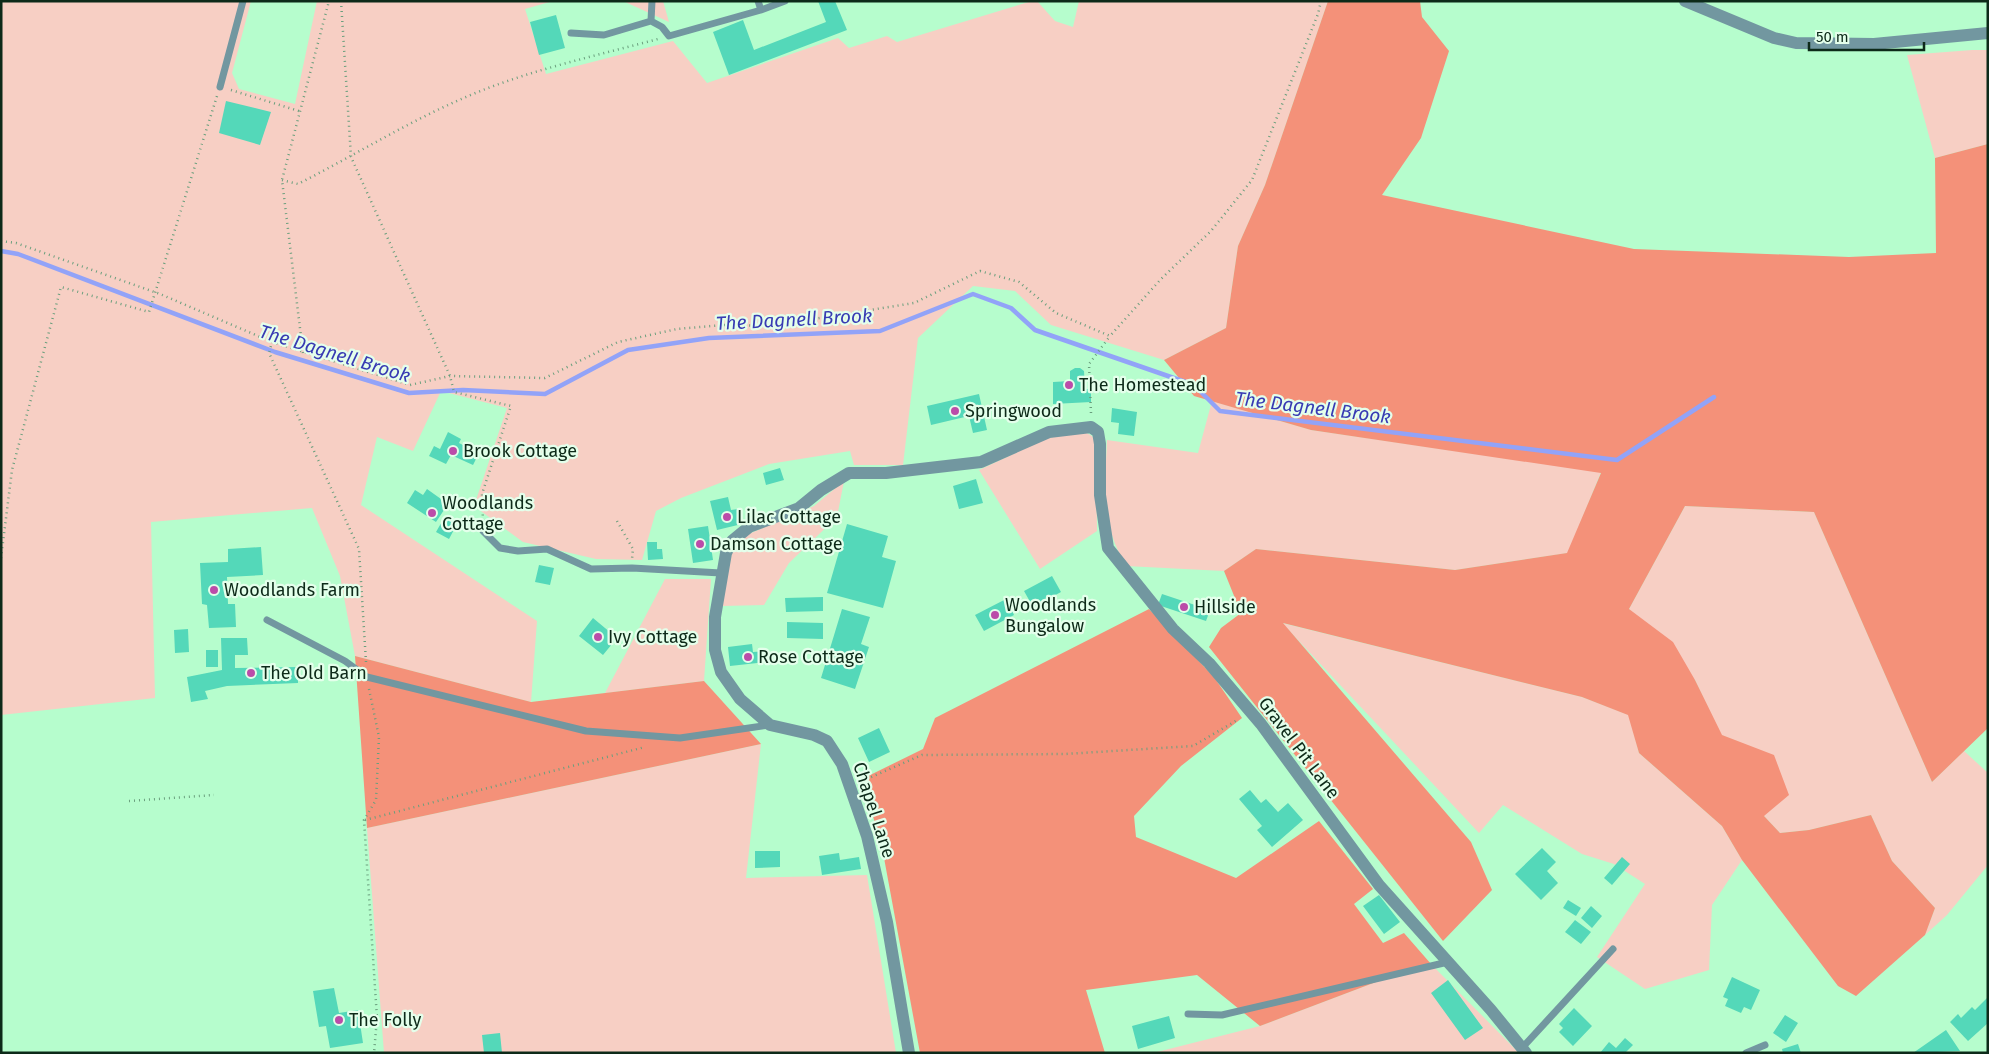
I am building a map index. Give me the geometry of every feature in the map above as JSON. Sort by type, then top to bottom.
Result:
[{"type":"street","points":[[1685,1],[1774,38],[1796,43],[1874,44],[1988,33]]},
{"type":"street","name":"Gravel Pit Lane","points":[[1091,427],[1098,432],[1100,444],[1100,495],[1108,548],[1173,629],[1209,663],[1251,712],[1379,885],[1524,1051]]},
{"type":"street","name":"Chapel Lane","points":[[909,1053],[887,922],[867,836],[842,764],[827,742],[814,736],[770,725],[740,699],[721,672],[717,660],[715,617],[721,573],[726,553],[732,541],[750,526],[799,508],[821,490],[849,474],[886,473],[981,462],[1013,450],[1048,432],[1091,427]]},
{"type":"lane","points":[[220,87],[243,1]]},
{"type":"lane","points":[[651,20],[652,1]]},
{"type":"lane","points":[[758,1],[761,10]]},
{"type":"lane","points":[[651,20],[662,27],[669,36],[761,10],[785,1]]},
{"type":"lane","points":[[571,32],[604,35],[651,20]]},
{"type":"lane","points":[[483,531],[500,548],[518,552],[547,550],[591,569],[632,568],[721,573]]},
{"type":"lane","points":[[267,620],[344,661],[367,676],[586,731],[680,738],[770,725]]},
{"type":"lane","points":[[1524,1051],[1613,949]]},
{"type":"lane","points":[[1188,1014],[1222,1015],[1448,962]]},
{"type":"lane","points":[[1746,1053],[1765,1045]]},
{"type":"path","points":[[303,352],[282,180],[329,1]]},
{"type":"path","points":[[341,1],[351,156],[450,376],[454,392],[511,406],[482,494],[483,531]]},
{"type":"path","points":[[1091,427],[1090,364],[1110,336],[1161,279],[1210,231],[1252,180],[1318,14],[1320,1]]},
{"type":"path","points":[[282,180],[298,184],[434,112],[482,90],[521,76],[669,36]]},
{"type":"path","points":[[1,558],[12,470],[61,288],[149,312],[220,87],[299,111]]},
{"type":"path","points":[[1,241],[16,243],[155,292],[272,342],[410,385],[450,376],[545,378],[618,342],[677,329],[723,325],[770,326],[914,303],[980,271],[1019,282],[1056,314],[1110,336]]},
{"type":"path","points":[[272,342],[269,353],[358,549],[367,676],[379,738],[376,800],[364,820],[377,1018],[374,1053]]},
{"type":"path","points":[[617,521],[632,549],[632,568]]},
{"type":"path","points":[[850,786],[922,755],[1065,754],[1193,746],[1251,712]]},
{"type":"path","points":[[364,820],[651,745]]},
{"type":"path","points":[[130,801],[214,795]]},
{"type":"shaded area","points":[[1,1],[251,1],[232,73],[239,89],[295,104],[317,1],[553,1],[525,9],[546,74],[673,41],[707,83],[838,38],[849,48],[887,36],[897,42],[1032,1],[1037,1],[1055,21],[1073,27],[1079,1],[1328,1],[1265,185],[1238,246],[1226,328],[1164,360],[1051,325],[1015,291],[973,286],[918,338],[903,465],[854,465],[850,451],[769,464],[681,498],[656,511],[642,560],[596,559],[523,542],[474,506],[507,408],[441,391],[413,451],[377,437],[361,505],[537,621],[531,702],[355,656],[340,576],[312,508],[151,522],[155,698],[1,715]]},
{"type":"shaded area","points":[[623,1],[663,1],[669,22]]},
{"type":"shaded area","points":[[1328,1],[1420,1],[1422,17],[1449,51],[1421,138],[1382,195],[1634,249],[1849,257],[1936,253],[1935,158],[1988,144],[1988,728],[1932,782],[1814,512],[1685,506],[1629,609],[1673,642],[1695,680],[1722,735],[1774,755],[1789,795],[1764,816],[1780,833],[1809,830],[1871,815],[1892,861],[1935,908],[1925,935],[1856,996],[1838,986],[1742,860],[1722,826],[1639,753],[1628,715],[1582,697],[1283,623],[1471,842],[1492,890],[1443,941],[1209,647],[1221,628],[1241,613],[1224,571],[1256,549],[1455,570],[1567,553],[1601,473],[1311,430],[1194,396],[1164,360],[1226,328],[1238,246],[1265,185]]},
{"type":"shaded area","points":[[1988,50],[1988,144],[1935,158],[1907,55]]},
{"type":"shaded area","points":[[1212,401],[1311,430],[1601,472],[1568,553],[1455,570],[1256,549],[1224,571],[1126,566],[1118,550],[1108,520],[1105,490],[1107,440],[1198,453]]},
{"type":"shaded area","points":[[1085,432],[1092,436],[1096,443],[1097,531],[1040,569],[979,470],[1047,438]]},
{"type":"shaded area","points":[[844,481],[837,517],[789,563],[764,605],[722,606],[733,546],[744,536],[814,506]]},
{"type":"shaded area","points":[[1685,506],[1814,512],[1932,782],[1964,751],[1988,773],[1988,865],[1947,915],[1925,935],[1935,908],[1892,861],[1871,815],[1809,830],[1780,833],[1764,816],[1774,756],[1721,735],[1695,680],[1629,609]]},
{"type":"shaded area","points":[[665,579],[711,579],[704,681],[605,693]]},
{"type":"shaded area","points":[[1149,609],[1214,677],[1242,718],[1181,766],[1134,816],[1136,837],[1236,878],[1319,821],[1373,889],[1354,904],[1383,943],[1404,933],[1431,964],[1376,982],[1260,1026],[1197,975],[1086,990],[1105,1053],[920,1053],[882,847],[862,779],[923,749],[935,718]]},
{"type":"shaded area","points":[[1282,623],[1582,697],[1629,715],[1639,753],[1722,826],[1742,860],[1712,905],[1709,970],[1645,989],[1597,957],[1645,884],[1614,864],[1582,854],[1503,805],[1479,833]]},
{"type":"shaded area","points":[[355,656],[531,702],[704,681],[761,744],[367,828]]},
{"type":"shaded area","points":[[761,744],[746,878],[867,875],[896,1053],[384,1053],[367,828]]},
{"type":"shaded area","points":[[1431,964],[1519,1053],[1153,1053],[1260,1026],[1376,982]]},
{"type":"building","points":[[818,1],[835,1],[847,30],[729,75],[713,32],[743,20],[754,50],[826,22]]},
{"type":"building","points":[[556,15],[565,48],[539,55],[530,22]]},
{"type":"building","points":[[226,101],[271,112],[260,145],[219,133]]},
{"type":"building","name":"The Homestead","points":[[1080,368],[1084,371],[1085,389],[1091,389],[1091,402],[1053,404],[1053,382],[1070,381],[1070,371]]},
{"type":"building","name":"Springwood","points":[[979,394],[987,430],[973,433],[969,416],[931,425],[927,406]]},
{"type":"building","points":[[1112,408],[1137,412],[1134,436],[1118,434],[1119,423],[1111,422]]},
{"type":"building","name":"Brook Cottage","points":[[448,432],[461,439],[459,443],[479,453],[473,465],[451,455],[446,464],[429,456],[434,446],[440,449]]},
{"type":"building","points":[[780,468],[784,480],[766,485],[763,473]]},
{"type":"building","points":[[976,479],[983,503],[959,509],[953,486]]},
{"type":"building","name":"Woodlands Cottage","points":[[427,489],[448,504],[436,522],[407,503],[415,490],[423,495]]},
{"type":"building","name":"Lilac Cottage","points":[[728,497],[731,510],[738,509],[742,524],[717,530],[710,501]]},
{"type":"building","points":[[444,518],[457,524],[449,539],[436,532]]},
{"type":"building","points":[[847,524],[888,536],[882,557],[896,561],[883,608],[827,593]]},
{"type":"building","name":"Damson Cottage","points":[[708,526],[713,560],[693,563],[688,529]]},
{"type":"building","points":[[647,542],[657,542],[657,549],[662,549],[663,559],[648,560]]},
{"type":"building","name":"Woodlands Farm","points":[[261,547],[263,575],[227,577],[228,604],[235,604],[236,627],[209,628],[207,605],[202,604],[200,563],[228,562],[228,549]]},
{"type":"building","points":[[539,565],[554,568],[550,585],[535,582]]},
{"type":"building","points":[[1052,576],[1061,592],[1033,607],[1024,591]]},
{"type":"building","name":"Hillside","points":[[1162,594],[1210,610],[1206,621],[1158,605]]},
{"type":"building","points":[[823,597],[823,611],[786,612],[785,598]]},
{"type":"building","name":"Woodlands Bungalow","points":[[1006,599],[1014,615],[984,631],[975,615]]},
{"type":"building","points":[[842,609],[870,617],[861,644],[869,647],[855,689],[821,678]]},
{"type":"building","name":"Ivy Cottage","points":[[593,618],[617,638],[603,655],[579,636]]},
{"type":"building","points":[[787,622],[823,623],[823,639],[787,638]]},
{"type":"building","points":[[188,629],[189,652],[175,653],[174,630]]},
{"type":"building","name":"The Old Barn","points":[[221,638],[247,638],[248,655],[235,655],[235,668],[298,667],[298,683],[227,686],[205,691],[208,699],[191,702],[187,677],[222,670]]},
{"type":"building","name":"Rose Cottage","points":[[752,644],[753,652],[766,651],[767,662],[730,666],[728,647]]},
{"type":"building","points":[[206,650],[218,650],[218,667],[206,667]]},
{"type":"building","points":[[879,728],[890,752],[869,762],[858,738]]},
{"type":"building","points":[[1250,790],[1261,803],[1266,799],[1278,812],[1288,803],[1303,820],[1272,847],[1257,830],[1262,826],[1239,799]]},
{"type":"building","points":[[1542,848],[1556,862],[1547,871],[1558,883],[1541,900],[1515,874]]},
{"type":"building","points":[[755,851],[780,851],[780,867],[755,868]]},
{"type":"building","points":[[839,853],[840,860],[859,857],[861,869],[822,875],[819,856]]},
{"type":"building","points":[[1622,857],[1630,864],[1612,885],[1604,878]]},
{"type":"building","points":[[1379,895],[1400,922],[1384,934],[1363,906]]},
{"type":"building","points":[[1568,900],[1581,908],[1576,916],[1563,908]]},
{"type":"building","points":[[1591,906],[1602,916],[1592,928],[1581,918]]},
{"type":"building","points":[[1575,920],[1591,932],[1581,944],[1565,932]]},
{"type":"building","points":[[1732,977],[1760,990],[1751,1010],[1744,1007],[1741,1013],[1725,1006],[1728,999],[1723,997]]},
{"type":"building","points":[[1448,980],[1483,1028],[1465,1040],[1431,993]]},
{"type":"building","name":"The Folly","points":[[334,988],[339,1013],[358,1010],[363,1043],[330,1048],[326,1026],[319,1027],[313,991]]},
{"type":"building","points":[[1988,997],[1988,1023],[1968,1041],[1950,1022],[1958,1014],[1961,1018],[1972,1007],[1975,1010]]},
{"type":"building","points":[[1574,1008],[1592,1026],[1573,1046],[1559,1032],[1563,1028],[1559,1024]]},
{"type":"building","points":[[1785,1015],[1798,1023],[1786,1042],[1773,1033]]},
{"type":"building","points":[[1169,1016],[1175,1038],[1138,1049],[1132,1026]]},
{"type":"building","points":[[1946,1030],[1960,1051],[1913,1053]]},
{"type":"building","points":[[500,1033],[502,1053],[484,1053],[482,1035]]},
{"type":"building","points":[[1625,1038],[1633,1045],[1625,1053],[1600,1053],[1609,1042],[1616,1048]]},
{"type":"building","points":[[1798,1044],[1801,1053],[1783,1053],[1782,1049]]},
{"type":"waterway","name":"The Dagnell Brook","points":[[1,251],[18,254],[275,352],[409,393],[463,390],[545,394],[628,350],[709,338],[880,331],[973,294],[1011,308],[1035,330],[1194,385],[1220,411],[1617,460],[1714,397]]},
{"type":"place","name":"The Homestead","points":[[1069,385]]},
{"type":"place","name":"Springwood","points":[[955,411]]},
{"type":"place","name":"Brook Cottage","points":[[453,451]]},
{"type":"place","name":"Woodlands Cottage","points":[[432,513]]},
{"type":"place","name":"Lilac Cottage","points":[[727,517]]},
{"type":"place","name":"Damson Cottage","points":[[700,544]]},
{"type":"place","name":"Woodlands Farm","points":[[214,590]]},
{"type":"place","name":"Hillside","points":[[1184,607]]},
{"type":"place","name":"Woodlands Bungalow","points":[[995,615]]},
{"type":"place","name":"Ivy Cottage","points":[[598,637]]},
{"type":"place","name":"Rose Cottage","points":[[748,657]]},
{"type":"place","name":"The Old Barn","points":[[251,673]]},
{"type":"place","name":"The Folly","points":[[339,1020]]}]
